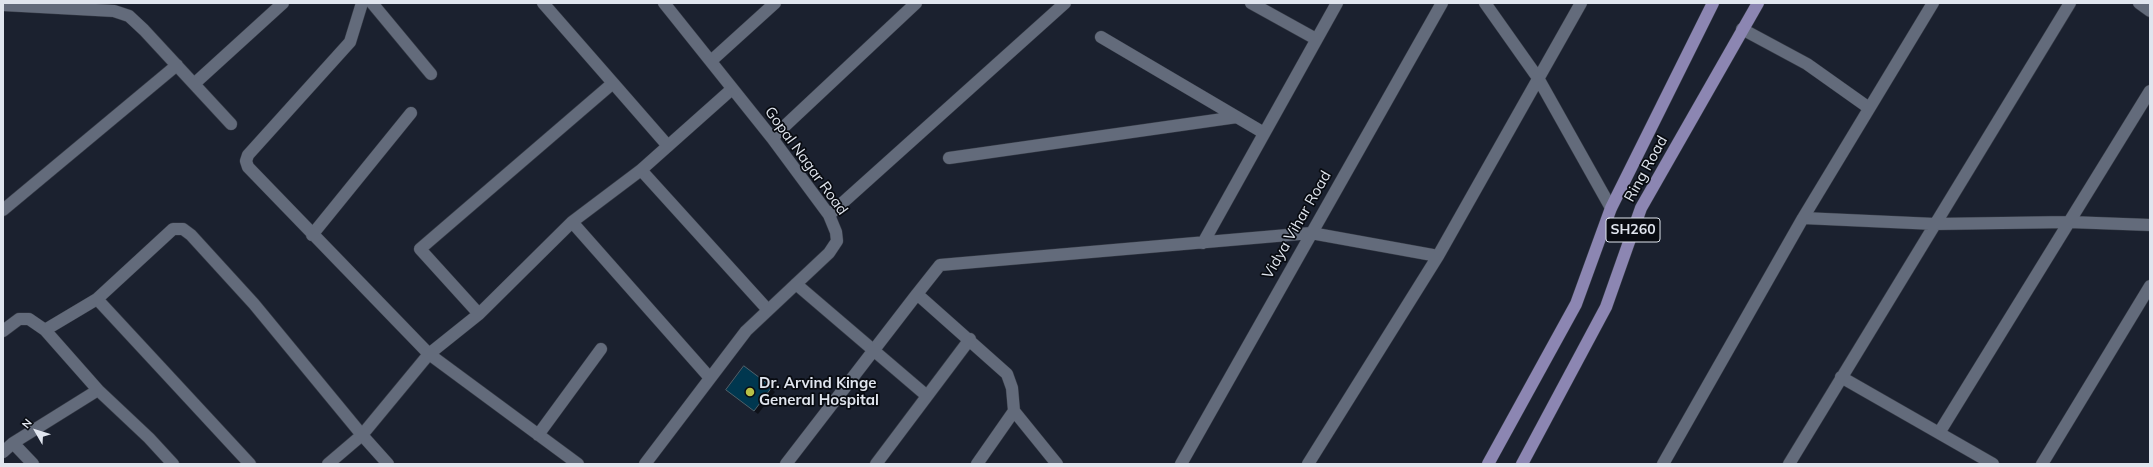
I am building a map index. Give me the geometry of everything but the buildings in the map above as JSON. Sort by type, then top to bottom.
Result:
[{"type":"main road","name":"Ring Road","points":[[1488,464],[1576,304],[1611,208],[1713,3]]},
{"type":"main road","name":"Ring Road","points":[[1522,464],[1606,307],[1641,208],[1758,3]]},
{"type":"street","points":[[194,84],[283,3]]},
{"type":"street","points":[[362,3],[350,42],[248,155],[246,161],[248,167],[312,235],[429,354],[578,464]]},
{"type":"street","points":[[372,3],[431,74]]},
{"type":"street","points":[[543,3],[668,146]]},
{"type":"street","name":"Gopal Nagar Road","points":[[645,464],[746,331],[829,253],[837,241],[836,232],[829,215],[772,138],[664,3]]},
{"type":"street","points":[[711,61],[775,3]]},
{"type":"street","points":[[772,138],[916,3]]},
{"type":"street","points":[[829,215],[1065,3]]},
{"type":"street","points":[[1251,3],[1316,40]]},
{"type":"street","points":[[1203,243],[1337,3]]},
{"type":"street","name":"Vidya Vihar Road","points":[[1181,464],[1442,3]]},
{"type":"street","points":[[1485,3],[1538,78],[1611,208]]},
{"type":"street","points":[[1308,464],[1438,256],[1581,3]]},
{"type":"street","points":[[1664,464],[1803,218],[1933,3]]},
{"type":"street","points":[[1789,464],[2070,3]]},
{"type":"street","points":[[2139,3],[2150,11]]},
{"type":"street","points":[[3,5],[114,11],[129,16],[144,30],[231,124]]},
{"type":"street","points":[[1742,29],[1807,64],[1869,108]]},
{"type":"street","points":[[1101,37],[1264,133]]},
{"type":"street","points":[[3,210],[177,65]]},
{"type":"street","points":[[479,314],[420,249],[613,83]]},
{"type":"street","points":[[328,464],[362,435],[429,354],[479,314],[572,222],[641,170],[732,88]]},
{"type":"street","points":[[1939,433],[2150,91]]},
{"type":"street","points":[[312,235],[410,113]]},
{"type":"street","points":[[949,158],[1237,117]]},
{"type":"street","points":[[641,170],[768,310]]},
{"type":"street","points":[[1803,218],[1935,224],[2069,222],[2150,225]]},
{"type":"street","points":[[572,222],[710,378]]},
{"type":"street","points":[[45,330],[97,299],[173,229],[183,229],[191,235],[254,304],[362,435],[388,464]]},
{"type":"street","points":[[786,464],[940,265],[1311,233],[1438,256]]},
{"type":"street","points":[[796,284],[927,396]]},
{"type":"street","points":[[2042,464],[2150,286]]},
{"type":"street","points":[[917,294],[970,339],[1007,374],[1012,388],[1014,411],[1057,464]]},
{"type":"street","points":[[97,299],[250,464]]},
{"type":"street","points":[[3,331],[19,319],[29,319],[45,330],[98,390],[149,438],[173,464]]},
{"type":"street","points":[[876,464],[970,339]]},
{"type":"street","points":[[538,435],[601,349]]},
{"type":"street","points":[[1842,377],[1993,464]]},
{"type":"street","points":[[3,452],[13,443],[98,390]]},
{"type":"street","points":[[977,464],[1014,411]]},
{"type":"street","points":[[13,443],[33,464]]},
{"type":"place","name":"Dr. Arvind Kinge General Hospital","points":[[750,392]]}]
